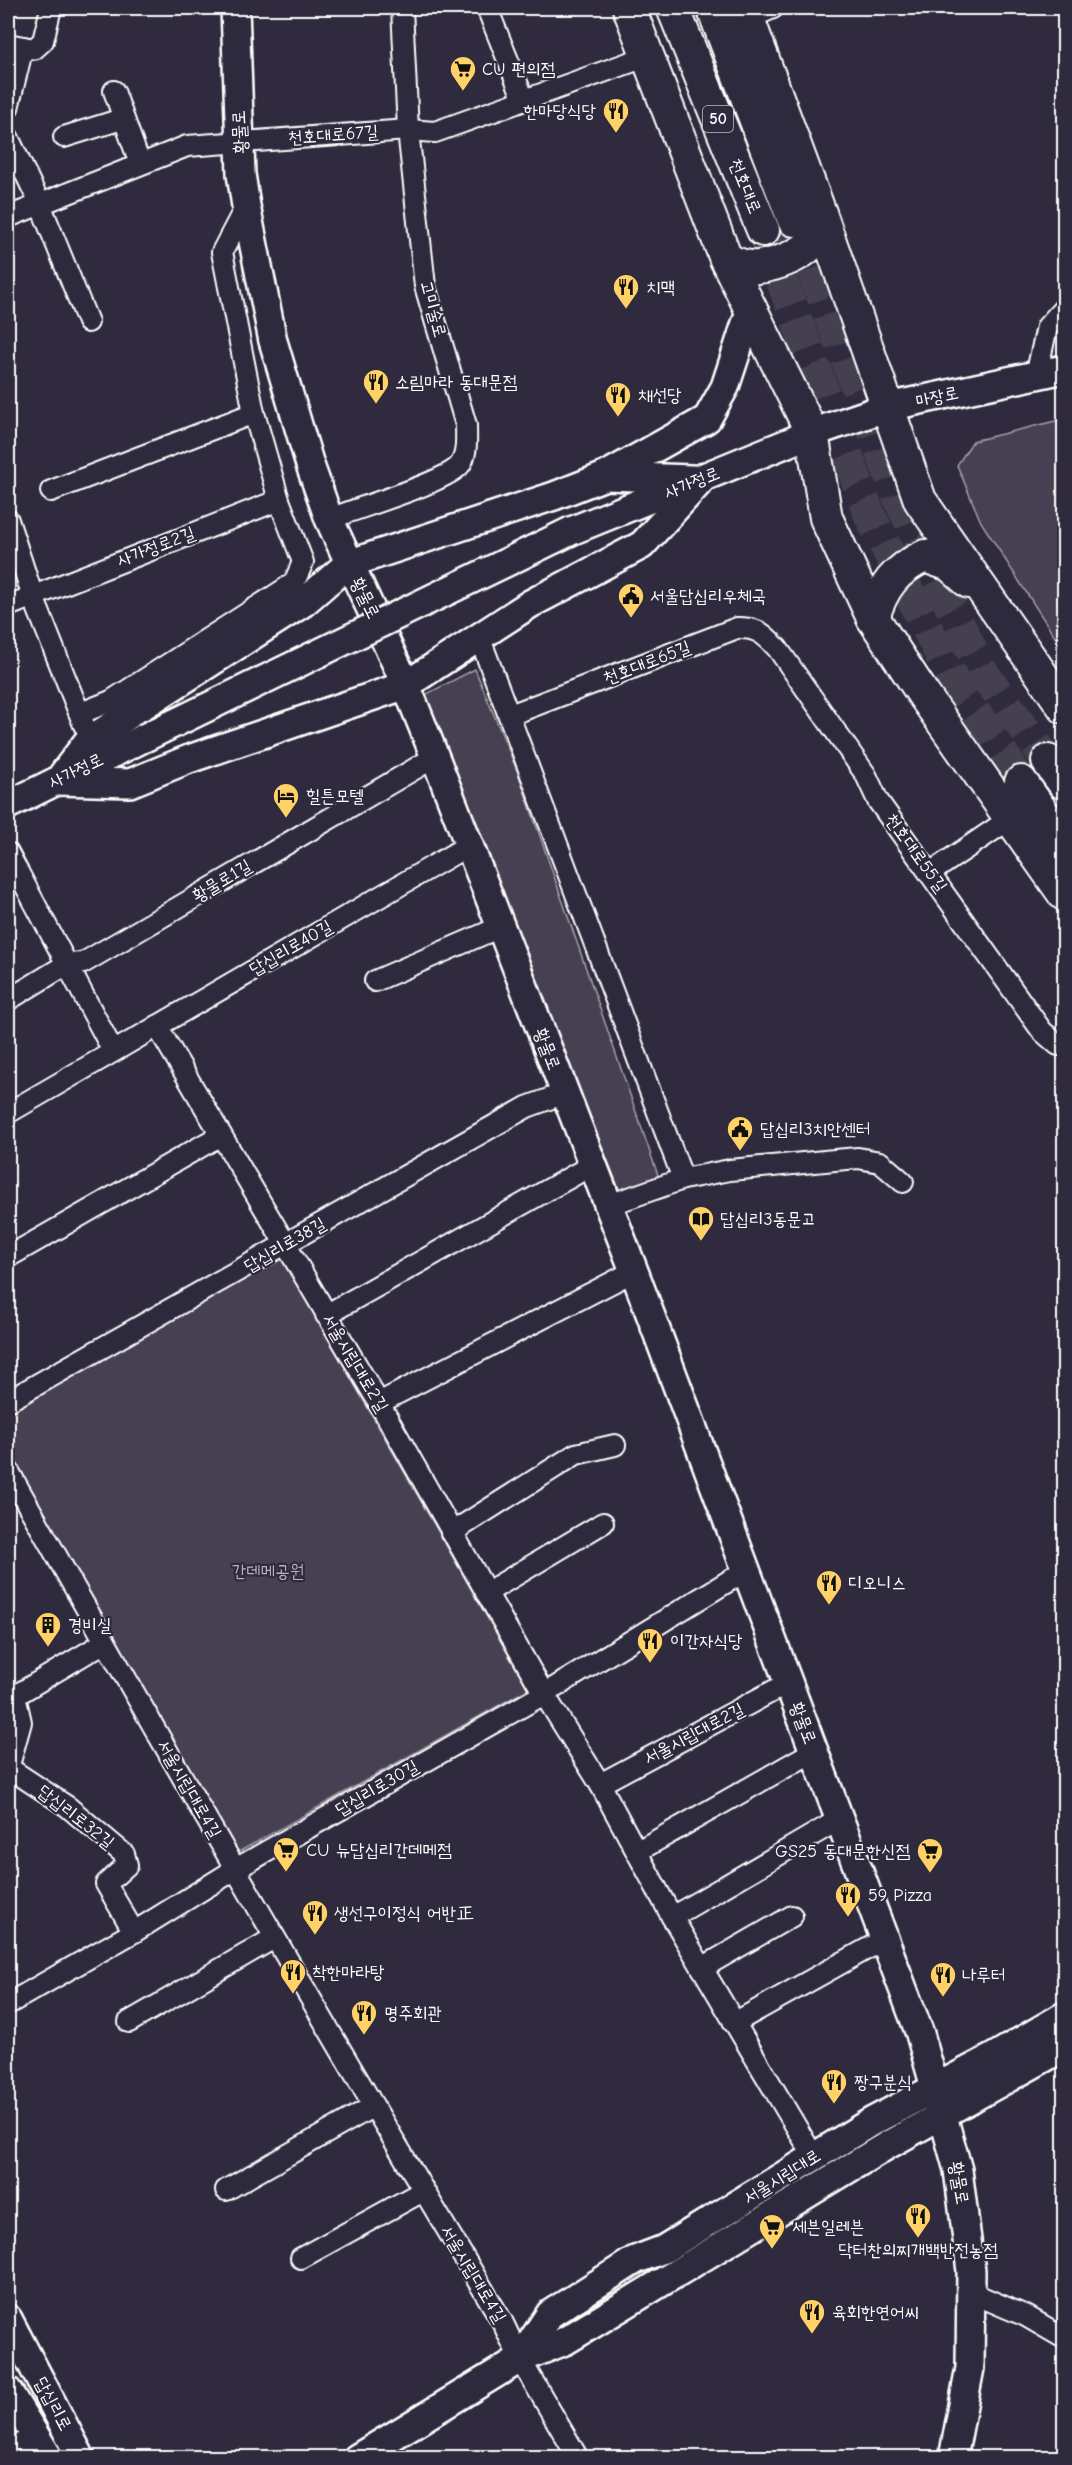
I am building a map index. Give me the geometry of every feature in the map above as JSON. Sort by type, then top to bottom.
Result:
[{"type":"main road","name":"황물로","points":[[235,8],[240,141],[246,206],[273,341],[329,519],[406,685],[609,1205],[920,2034],[936,2088],[958,2170],[972,2293],[970,2368],[953,2457]]},
{"type":"main road","points":[[629,8],[726,259],[812,433],[826,518],[873,618],[922,694],[1065,894]]},
{"type":"main road","name":"천호대로","points":[[673,8],[763,230]]},
{"type":"main road","name":"천호대로","points":[[713,8],[807,217]]},
{"type":"main road","points":[[726,259],[741,266],[758,267],[793,256],[809,246],[815,237],[807,217],[755,11]]},
{"type":"main road","points":[[807,217],[888,407],[920,500],[1065,707]]},
{"type":"main road","points":[[58,781],[88,741],[303,603],[348,564],[554,496],[604,476],[707,419],[725,387],[751,308]]},
{"type":"main road","name":"마장로","points":[[812,433],[888,407],[1065,369]]},
{"type":"main road","name":"사가정로","points":[[8,805],[571,531],[812,433]]},
{"type":"main road","points":[[604,476],[702,479]]},
{"type":"main road","points":[[58,781],[130,783],[189,759],[406,685],[479,636],[586,573],[642,546],[702,479]]},
{"type":"main road","points":[[873,618],[880,597],[893,575],[925,556],[950,565],[986,596]]},
{"type":"main road","points":[[1021,782],[1065,843]]},
{"type":"main road","name":"서울시립대로","points":[[520,2359],[550,2314],[635,2260],[664,2249],[871,2122],[1065,2016]]},
{"type":"main road","name":"서울시립대로","points":[[357,2457],[520,2359],[565,2341],[886,2146],[1065,2048]]},
{"type":"main road","name":"답십리로","points":[[8,2319],[81,2457]]},
{"type":"main road","name":"답십리로","points":[[8,2391],[43,2446]]},
{"type":"street","points":[[8,108],[15,46],[34,49],[43,41],[51,8]]},
{"type":"street","name":"고미술로","points":[[329,519],[442,477],[459,465],[466,449],[466,425],[425,286],[408,130],[402,8]]},
{"type":"street","points":[[487,8],[524,100]]},
{"type":"street","name":"천호대로67길","points":[[8,217],[187,146],[408,130],[435,132],[648,56]]},
{"type":"street","points":[[114,91],[122,119],[140,164]]},
{"type":"street","points":[[64,137],[122,119]]},
{"type":"street","points":[[8,137],[40,204],[88,322]]},
{"type":"street","points":[[81,713],[111,701],[294,583],[303,562],[279,500],[254,413],[222,252],[246,206]]},
{"type":"street","points":[[1036,376],[1047,327],[1065,308]]},
{"type":"street","points":[[51,491],[254,413]]},
{"type":"street","name":"사가정로2길","points":[[8,606],[32,594],[279,500]]},
{"type":"street","points":[[8,520],[32,594],[81,713],[88,741]]},
{"type":"street","name":"천호대로65길","points":[[510,715],[737,628],[751,627],[763,633],[778,649]]},
{"type":"street","points":[[479,636],[683,1179]]},
{"type":"street","name":"천호대로55길","points":[[778,649],[866,775],[878,801],[1042,1031],[1058,1045],[1065,1044]]},
{"type":"street","name":"황물로1길","points":[[8,1000],[67,964],[84,963],[435,757]]},
{"type":"street","points":[[930,873],[1011,818]]},
{"type":"street","name":"답십리로40길","points":[[8,1113],[469,845]]},
{"type":"street","points":[[8,853],[113,1051]]},
{"type":"street","points":[[375,981],[500,927]]},
{"type":"street","name":"서울시립대로2길","points":[[157,1026],[379,1403],[544,1694],[600,1784],[672,1917],[814,2157]]},
{"type":"street","name":"답십리로38길","points":[[8,1401],[527,1107],[565,1093]]},
{"type":"street","points":[[8,1257],[221,1135]]},
{"type":"street","points":[[609,1205],[683,1179],[730,1170],[858,1158],[880,1162],[903,1182]]},
{"type":"street","points":[[326,1315],[592,1165]]},
{"type":"street","points":[[379,1403],[634,1271]]},
{"type":"street","points":[[451,1533],[576,1454],[615,1445]]},
{"type":"street","name":"서울시립대로4길","points":[[8,1470],[234,1870],[372,2107],[502,2321],[520,2359],[578,2457]]},
{"type":"street","points":[[486,1593],[603,1523]]},
{"type":"street","name":"답십리로30길","points":[[8,2004],[134,1932],[234,1870],[544,1694],[746,1571]]},
{"type":"street","points":[[8,1768],[21,1722],[11,1698],[105,1642]]},
{"type":"street","name":"서울시립대로2길","points":[[600,1784],[788,1683]]},
{"type":"street","points":[[638,1851],[814,1751]]},
{"type":"street","name":"답십리로32길","points":[[8,1768],[68,1807],[124,1854],[127,1865],[106,1884],[134,1932]]},
{"type":"street","points":[[672,1917],[840,1819]]},
{"type":"street","points":[[702,1968],[792,1916]]},
{"type":"street","points":[[129,2022],[274,1938]]},
{"type":"street","points":[[734,2023],[883,1940]]},
{"type":"street","points":[[226,2190],[372,2107]]},
{"type":"street","points":[[301,2258],[423,2190]]},
{"type":"street","points":[[972,2293],[1026,2316],[1065,2338]]},
{"type":"street","points":[[8,2452],[43,2446]]},
{"type":"green space","points":[[1064,419],[1064,651],[981,522],[957,465],[973,441]]},
{"type":"green space","points":[[475,669],[518,773],[659,1178],[622,1196],[421,697]]},
{"type":"green space","name":"간데메공원","points":[[280,1254],[528,1689],[235,1854],[8,1454],[8,1407]]},
{"type":"tunnel","points":[[795,224],[899,499],[981,670],[1048,761]]},
{"type":"tunnel","points":[[763,230],[870,516],[953,679],[1021,782]]},
{"type":"place","name":"CU 편의점","points":[[463,92]]},
{"type":"place","name":"한마당식당","points":[[616,134]]},
{"type":"place","name":"치맥","points":[[626,310]]},
{"type":"place","name":"소림마라 동대문점","points":[[376,405]]},
{"type":"place","name":"채선당","points":[[618,418]]},
{"type":"place","name":"서울답십리우체국","points":[[631,619]]},
{"type":"place","name":"힐튼모텔","points":[[286,819]]},
{"type":"place","name":"답십리3치안센터","points":[[740,1152]]},
{"type":"place","name":"답십리3동문고","points":[[701,1242]]},
{"type":"place","name":"디오니스","points":[[829,1606]]},
{"type":"place","name":"경비실","points":[[48,1648]]},
{"type":"place","name":"이간자식당","points":[[650,1664]]},
{"type":"place","name":"CU 뉴답십리간데메점","points":[[286,1873]]},
{"type":"place","name":"GS25 동대문한신점","points":[[930,1874]]},
{"type":"place","name":"59 Pizza","points":[[848,1918]]},
{"type":"place","name":"생선구이정식 어반正","points":[[315,1936]]},
{"type":"place","name":"착한마라탕","points":[[293,1995]]},
{"type":"place","name":"나루터","points":[[943,1998]]},
{"type":"place","name":"명주회관","points":[[364,2036]]},
{"type":"place","name":"짱구분식","points":[[834,2105]]},
{"type":"place","name":"닥터찬의찌개백반전농점","points":[[918,2239]]},
{"type":"place","name":"세븐일레븐","points":[[772,2250]]},
{"type":"place","name":"육회한연어씨","points":[[812,2335]]}]
